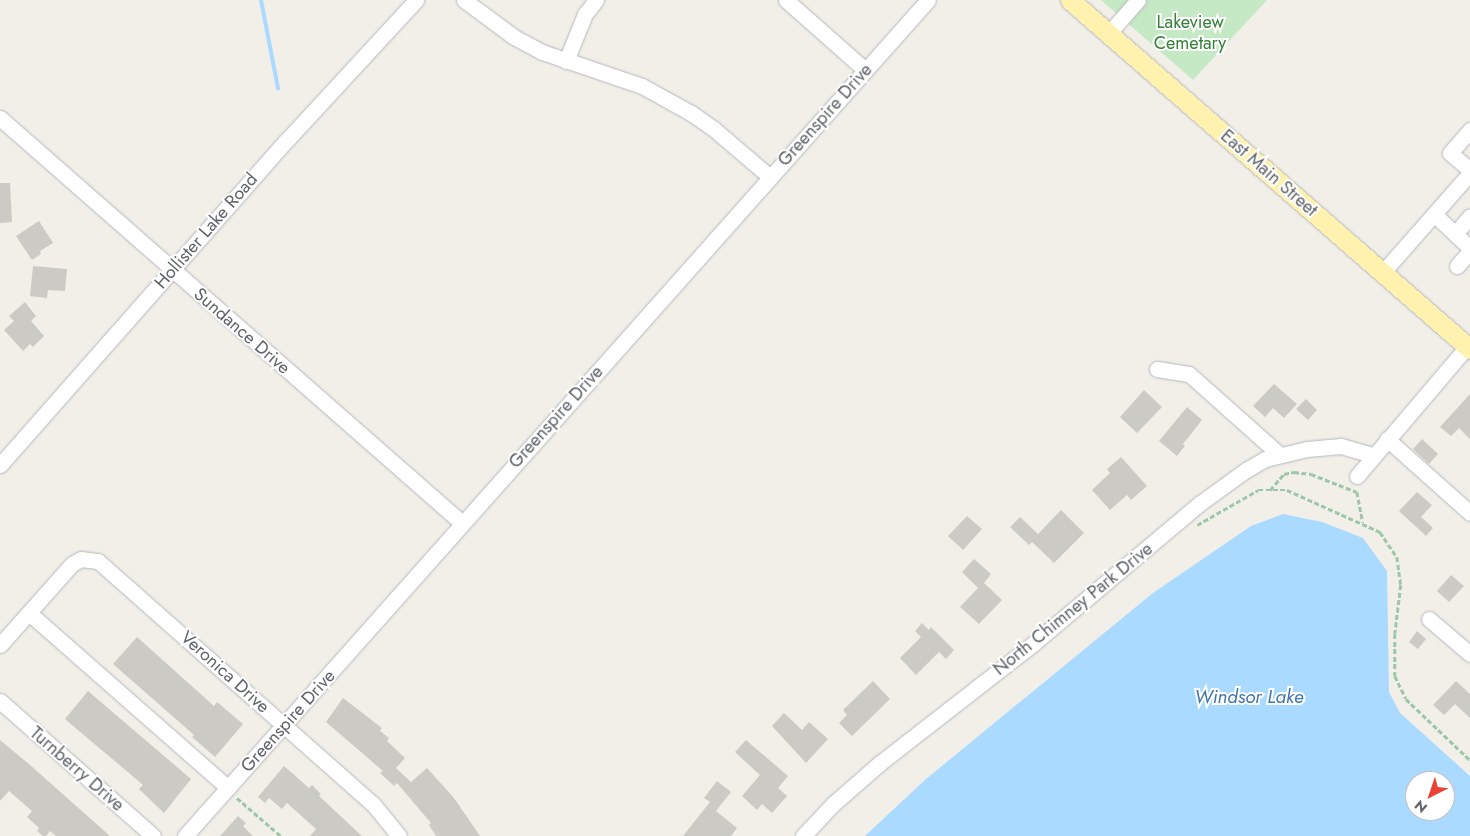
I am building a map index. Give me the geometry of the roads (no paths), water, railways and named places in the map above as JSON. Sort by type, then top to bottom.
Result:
[{"type":"main road","name":"East Main Street","points":[[1070,0],[1469,346]]},
{"type":"main road","points":[[1080,0],[1109,33]]},
{"type":"street","points":[[464,0],[514,37],[542,52],[642,86],[691,113],[716,130],[770,177]]},
{"type":"street","points":[[566,61],[582,20],[596,0]]},
{"type":"street","points":[[786,0],[865,70]]},
{"type":"street","name":"Greenspire Drive","points":[[185,836],[232,793],[285,725],[462,523],[928,0]]},
{"type":"street","points":[[1109,33],[1138,0]]},
{"type":"street","name":"Hollister Lake Road","points":[[0,464],[286,141],[415,1]]},
{"type":"street","name":"Sundance Drive","points":[[0,118],[462,523]]},
{"type":"street","points":[[1383,272],[1470,172],[1450,154],[1470,130]]},
{"type":"street","points":[[1434,214],[1470,250],[1457,266]]},
{"type":"street","points":[[1455,234],[1470,216]]},
{"type":"street","points":[[1356,476],[1469,346]]},
{"type":"street","points":[[1157,370],[1189,374],[1280,455]]},
{"type":"street","points":[[1387,439],[1470,513]]},
{"type":"street","name":"North Chimney Park Drive","points":[[803,836],[832,804],[880,763],[1034,642],[1199,504],[1246,470],[1265,459],[1307,449],[1341,446],[1373,455]]},
{"type":"street","name":"Veronica Drive","points":[[29,613],[72,564],[81,559],[88,558],[106,567],[373,804],[400,836]]},
{"type":"street","points":[[0,645],[29,613],[232,793]]},
{"type":"street","points":[[1429,619],[1470,654]]},
{"type":"street","name":"Turnberry Drive","points":[[0,701],[153,836]]},
{"type":"water","name":"Windsor Lake","points":[[1283,514],[1322,522],[1363,538],[1387,571],[1389,692],[1400,713],[1470,776],[1470,836],[865,836],[926,779],[1153,593],[1251,526]]},
{"type":"waterway","points":[[261,0],[278,88]]},
{"type":"park label","name":"Lakeview Cemetary","points":[[1190,33]]}]
